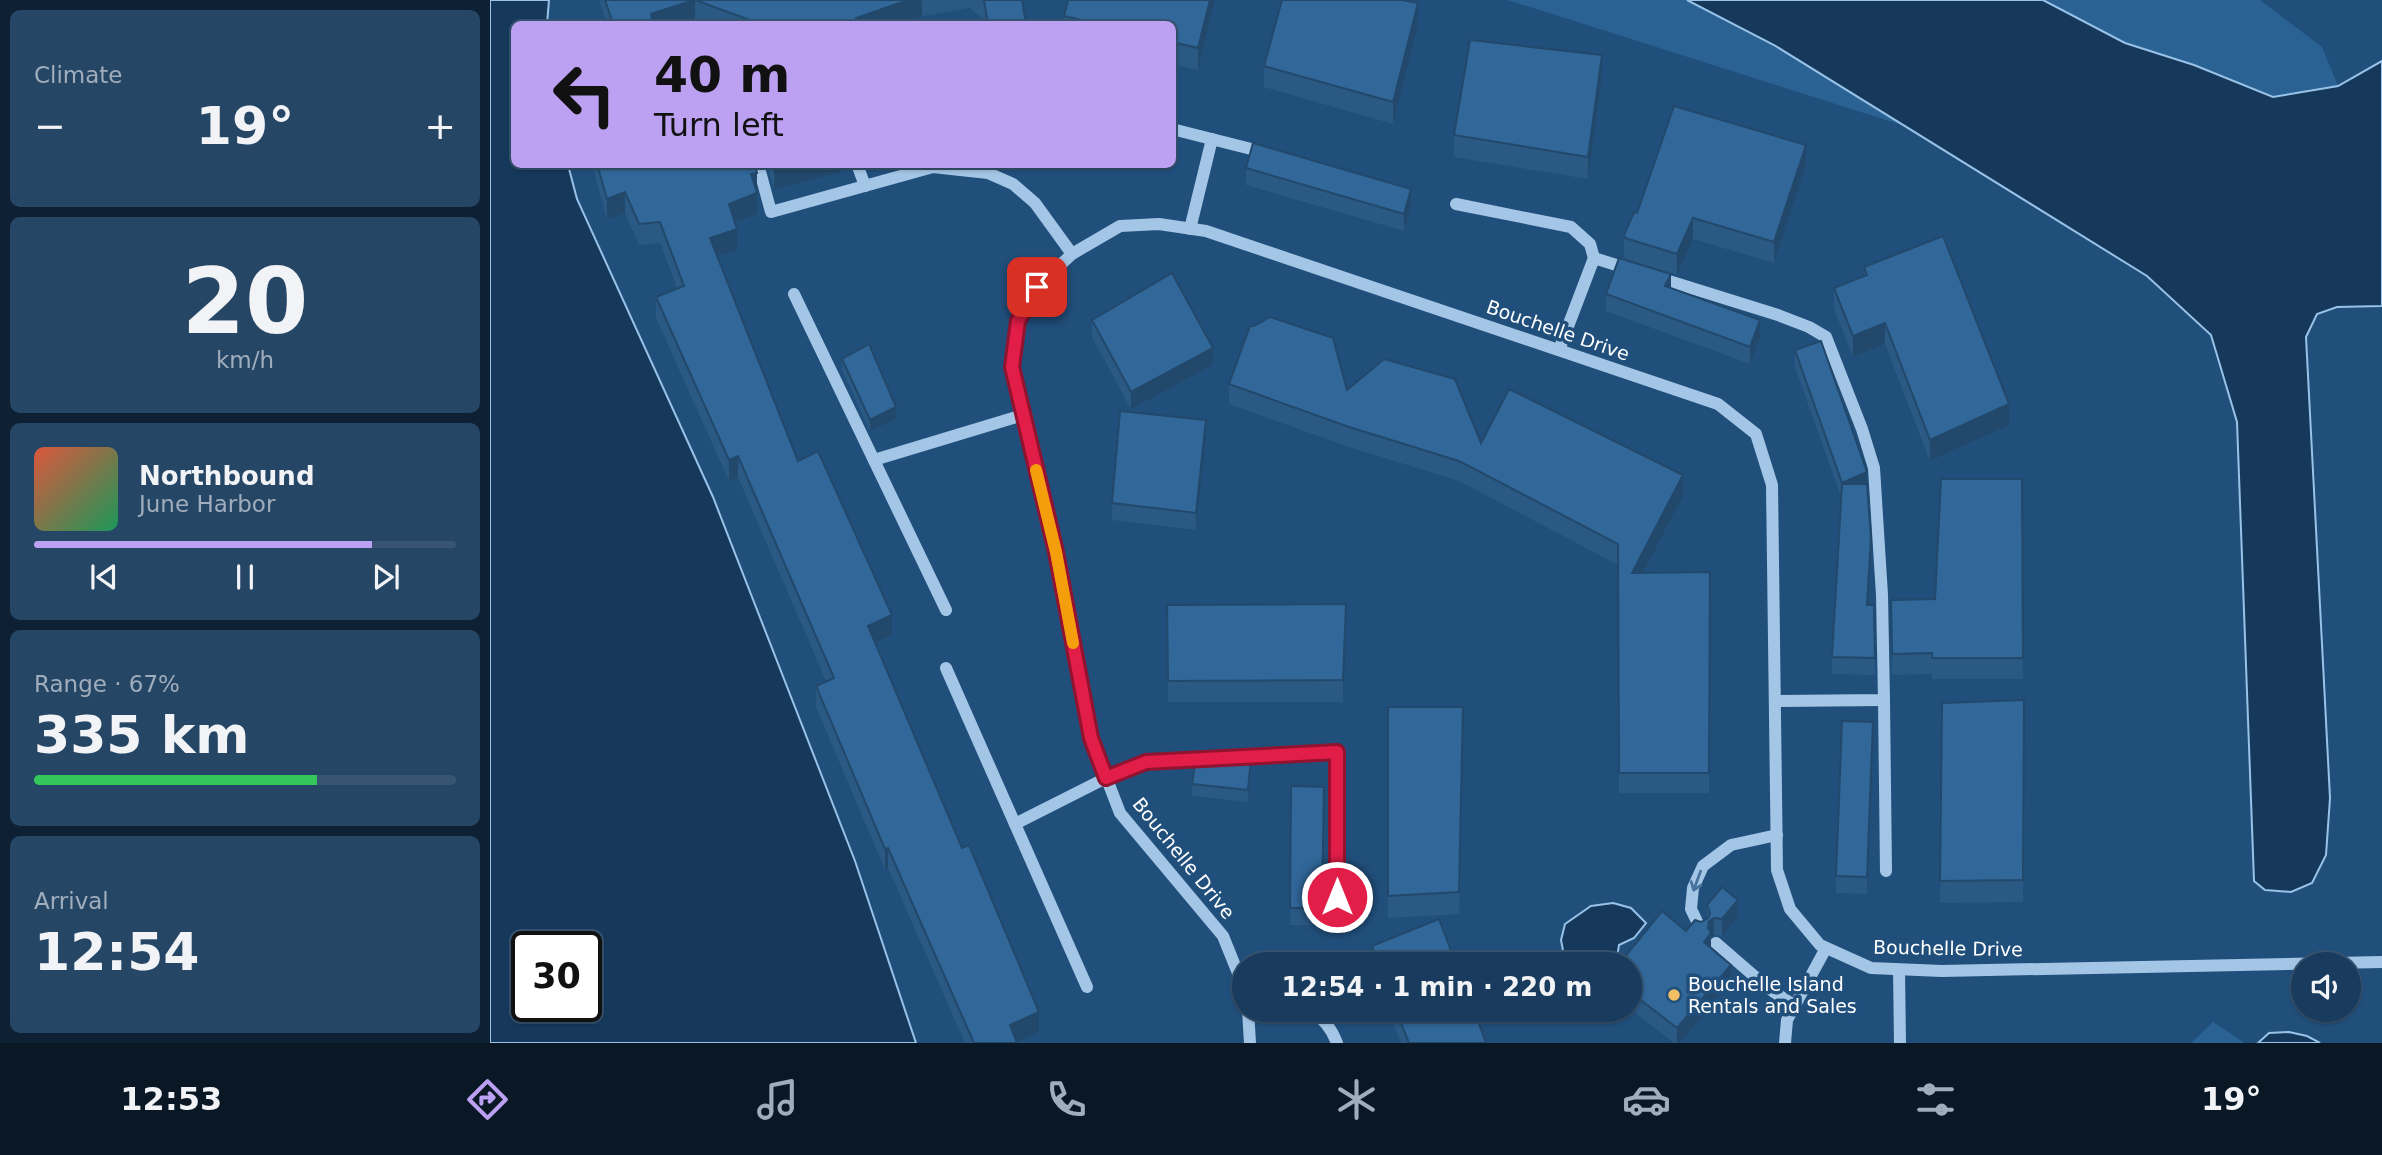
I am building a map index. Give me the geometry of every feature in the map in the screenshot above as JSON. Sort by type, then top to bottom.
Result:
[{"type":"street","points":[[1176,130],[1274,155]]},
{"type":"street","points":[[1190,229],[1212,139]]},
{"type":"street","points":[[759,168],[771,212],[929,168]]},
{"type":"street","points":[[858,168],[864,186]]},
{"type":"street","points":[[960,168],[987,169],[1013,184],[1035,203],[1072,254]]},
{"type":"street","points":[[1456,204],[1572,227],[1590,244],[1594,258],[1559,350]]},
{"type":"street","name":"Bouchelle Drive","points":[[1232,958],[1223,936],[1120,813],[1091,738],[1056,552],[1012,367],[1018,321],[1037,287],[1072,254],[1120,226],[1159,224],[1206,231],[1718,404],[1756,434],[1772,485],[1777,870],[1790,909],[1826,948],[1871,968],[1899,970],[2382,962]]},
{"type":"street","points":[[1594,258],[1778,315],[1826,337],[1862,429],[1874,468],[1882,595],[1886,871]]},
{"type":"street","points":[[794,294],[946,610]]},
{"type":"street","points":[[874,460],[1023,415]]},
{"type":"street","points":[[946,668],[1087,987]]},
{"type":"street","points":[[1775,701],[1884,700]]},
{"type":"street","points":[[1015,824],[1106,778],[1146,762],[1337,752],[1337,920]]},
{"type":"street","points":[[1700,930],[1691,909],[1693,888],[1703,866],[1731,845],[1777,835]]},
{"type":"street","points":[[1716,943],[1768,988],[1795,1006]]},
{"type":"street","points":[[1785,1043],[1787,1020],[1826,948]]},
{"type":"street","points":[[1899,970],[1900,1043]]},
{"type":"street","points":[[1250,1043],[1251,1022]]},
{"type":"street","points":[[1325,1022],[1337,1043]]},
{"type":"shaded area","points":[[490,0],[549,0],[547,21],[511,21],[511,168],[569,168],[577,199],[713,497],[855,861],[916,1043],[490,1043]]},
{"type":"shaded area","points":[[1508,0],[1687,0],[1774,45],[1902,125]]},
{"type":"shaded area","points":[[1687,0],[2043,0],[2125,43],[2194,65],[2273,97],[2338,86],[2382,61],[2382,306],[2337,307],[2317,314],[2306,337],[2330,798],[2326,855],[2312,883],[2291,892],[2265,890],[2254,881],[2237,422],[2211,335],[2147,276],[1774,45]]},
{"type":"shaded area","points":[[2015,0],[2260,0],[2322,47],[2338,86],[2273,97],[2194,65],[2141,87]]},
{"type":"shaded area","points":[[1613,903],[1631,908],[1646,923],[1634,938],[1619,945],[1618,952],[1563,952],[1561,940],[1565,924],[1591,906]]},
{"type":"shaded area","points":[[2213,1022],[2245,1043],[2191,1043]]},
{"type":"shaded area","points":[[2289,1032],[2307,1036],[2320,1043],[2258,1043],[2269,1033]]},
{"type":"building","points":[[605,0],[694,0],[651,14],[652,21],[612,21]]},
{"type":"building","points":[[695,0],[908,0],[856,18],[857,21],[753,21]]},
{"type":"building","points":[[984,0],[1022,0],[1026,21],[988,21]]},
{"type":"building","points":[[1068,0],[1210,0],[1198,48],[1176,43],[1176,21],[1087,21],[1064,16]]},
{"type":"building","points":[[1282,0],[1402,0],[1418,3],[1393,102],[1264,66]]},
{"type":"building","points":[[1470,40],[1602,55],[1588,157],[1454,135]]},
{"type":"building","points":[[1674,106],[1806,145],[1774,242],[1693,218],[1677,254],[1625,238],[1634,212],[1637,213]]},
{"type":"building","points":[[1253,143],[1411,189],[1404,214],[1246,168]]},
{"type":"building","points":[[598,168],[756,168],[757,173],[751,174],[757,193],[729,204],[737,229],[710,238],[798,461],[818,451],[892,615],[868,626],[962,848],[969,845],[1039,1012],[1010,1025],[1017,1043],[974,1043],[888,848],[885,849],[816,686],[834,678],[738,456],[729,460],[656,297],[684,286],[660,222],[639,224],[625,192],[607,199]]},
{"type":"building","points":[[1943,236],[2009,404],[1930,440],[1885,323],[1853,336],[1834,288],[1867,275],[1864,267]]},
{"type":"building","points":[[1619,258],[1671,274],[1665,286],[1760,320],[1750,347],[1606,294]]},
{"type":"building","points":[[1172,273],[1213,348],[1131,392],[1092,320]]},
{"type":"building","points":[[1270,317],[1333,338],[1347,390],[1384,359],[1455,379],[1481,443],[1509,389],[1683,475],[1632,573],[1710,572],[1709,773],[1619,773],[1618,544],[1459,461],[1349,427],[1229,384],[1250,326]]},
{"type":"building","points":[[1821,341],[1867,472],[1842,483],[1795,350]]},
{"type":"building","points":[[869,344],[896,407],[870,420],[842,359]]},
{"type":"building","points":[[1120,411],[1206,420],[1196,513],[1112,503]]},
{"type":"building","points":[[1941,479],[2022,479],[2023,658],[1932,658],[1932,653],[1892,654],[1891,600],[1935,599]]},
{"type":"building","points":[[1842,484],[1867,484],[1871,538],[1867,605],[1874,605],[1875,658],[1832,657]]},
{"type":"building","points":[[1346,604],[1343,680],[1168,681],[1167,605]]},
{"type":"building","points":[[2024,700],[2023,880],[1940,881],[1942,703]]},
{"type":"building","points":[[1388,707],[1463,707],[1459,892],[1388,896]]},
{"type":"building","points":[[1842,721],[1873,722],[1867,877],[1836,876]]},
{"type":"building","points":[[1219,755],[1251,759],[1248,790],[1192,784],[1196,757]]},
{"type":"building","points":[[1291,786],[1324,787],[1322,908],[1290,908]]},
{"type":"building","name":"Bouchelle Island Rentals and Sales","points":[[1722,887],[1738,900],[1722,919],[1714,918],[1709,921],[1708,928],[1711,933],[1704,942],[1731,965],[1677,1028],[1642,1001],[1642,952],[1629,952],[1662,911],[1686,931],[1695,920],[1701,922],[1708,918],[1710,913],[1707,905]]},
{"type":"building","points":[[1439,919],[1451,952],[1374,952],[1372,946]]},
{"type":"building","points":[[1401,1022],[1478,1022],[1486,1043],[1409,1043]]},
{"type":"slow traffic","points":[[1036,470],[1056,552],[1073,643]]},
{"type":"place","name":"Bouchelle Island Rentals and Sales","points":[[1674,995]]},
{"type":"route","points":[[1037,287],[1018,321],[1012,367],[1056,552],[1091,738],[1106,778],[1146,762],[1337,752],[1337,897]]}]
